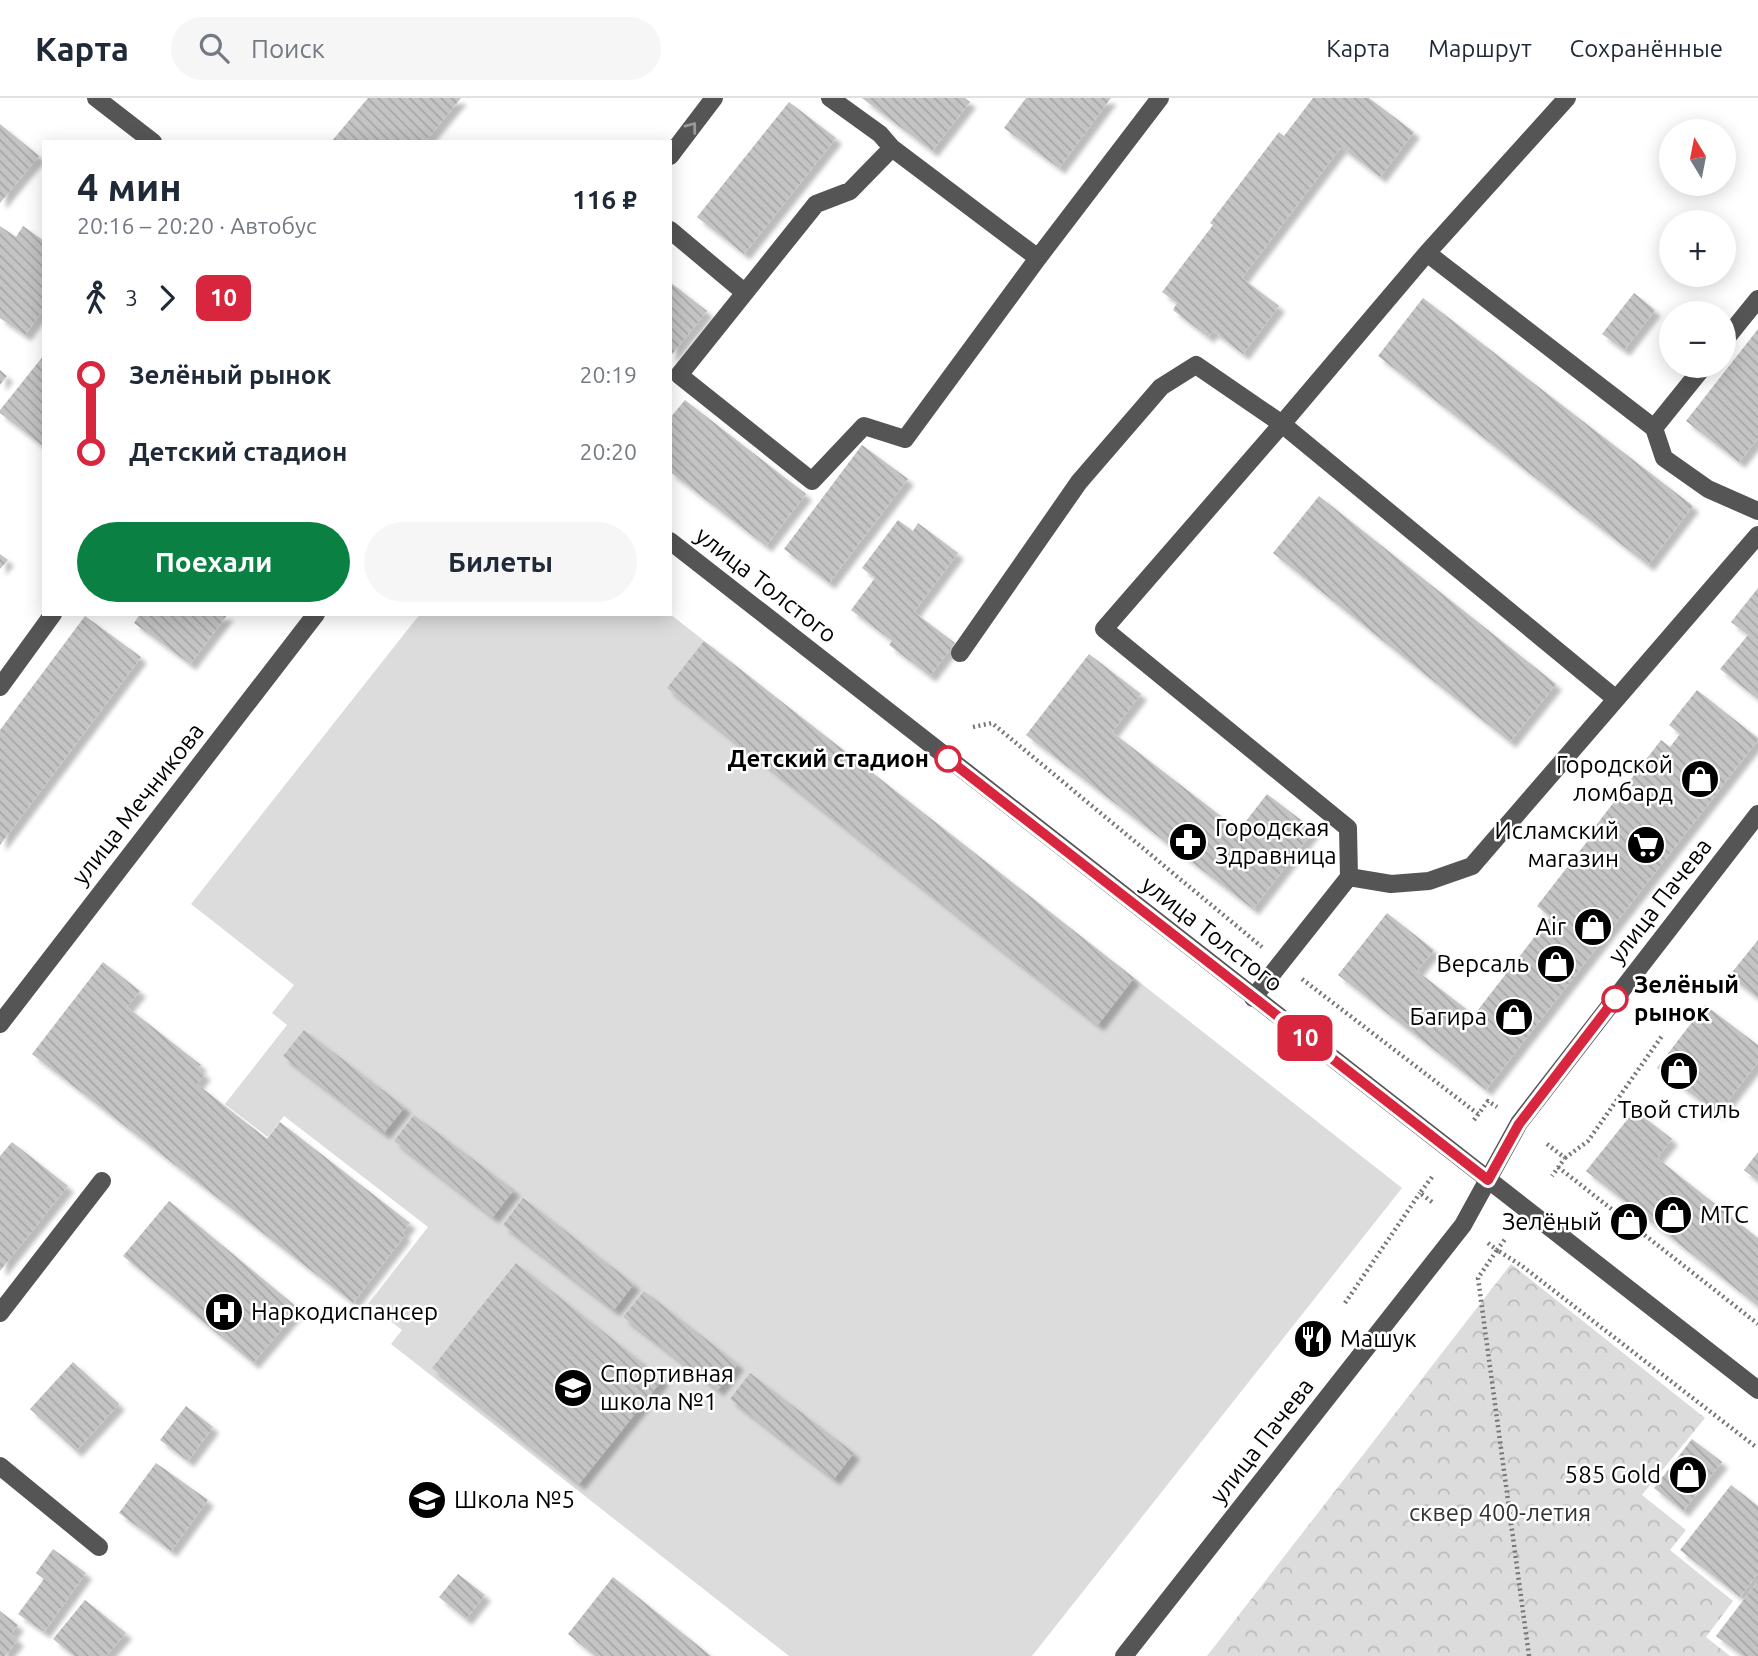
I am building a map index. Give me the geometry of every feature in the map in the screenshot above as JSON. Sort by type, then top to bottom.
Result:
[{"type":"street","points":[[96,98],[150,140]]},
{"type":"street","points":[[672,153],[714,98]]},
{"type":"street","points":[[830,98],[1038,258]]},
{"type":"street","points":[[892,148],[850,191],[817,204],[679,375],[812,481],[864,426],[905,439],[1160,98]]},
{"type":"street","points":[[1253,998],[1349,877],[1348,828],[1104,629],[1427,253],[1567,98]]},
{"type":"street","points":[[672,232],[744,292]]},
{"type":"street","points":[[1427,253],[1654,428],[1664,458],[1708,489],[1758,511]]},
{"type":"street","points":[[1736,326],[1758,299]]},
{"type":"street","points":[[960,653],[1079,482],[1161,387],[1196,365],[1282,424],[1616,699]]},
{"type":"street","points":[[1654,428],[1694,378]]},
{"type":"street","points":[[1349,877],[1391,884],[1429,881],[1472,866],[1758,535]]},
{"type":"street","name":"улица Толстого","points":[[672,543],[1758,1390]]},
{"type":"street","points":[[0,687],[52,616]]},
{"type":"street","name":"улица Мечникова","points":[[0,1024],[314,616]]},
{"type":"street","name":"улица Пачева","points":[[1124,1656],[1464,1225],[1519,1124],[1758,814]]},
{"type":"street","points":[[0,1313],[102,1181]]},
{"type":"street","points":[[0,1466],[99,1547]]},
{"type":"path","points":[[973,727],[992,723],[1281,963],[1478,1114]]},
{"type":"path","points":[[1552,1176],[1565,1158],[1588,1141],[1662,1036]]},
{"type":"path","points":[[1474,1120],[1488,1101],[1503,1112]]},
{"type":"path","points":[[1547,1144],[1565,1158]]},
{"type":"path","points":[[1558,1167],[1758,1324]]},
{"type":"path","points":[[1345,1303],[1432,1177]]},
{"type":"path","points":[[1420,1193],[1432,1202]]},
{"type":"path","points":[[1506,1238],[1478,1278],[1529,1656]]},
{"type":"path","points":[[1488,1243],[1522,1266],[1756,1447]]},
{"type":"green space","name":"Детский стадион","points":[[418,616],[672,616],[1402,1188],[1032,1656],[789,1656],[391,1344],[402,1330],[368,1304],[428,1227],[284,1116],[268,1137],[225,1104],[287,1025],[272,1013],[294,985],[191,904]]},
{"type":"green space","name":"сквер 400-летия","points":[[1511,1264],[1705,1418],[1642,1495],[1686,1530],[1670,1550],[1733,1601],[1706,1637],[1730,1656],[1207,1656]]},
{"type":"building","points":[[368,98],[461,98],[427,140],[333,140]]},
{"type":"building","points":[[862,98],[965,98],[970,102],[932,151]]},
{"type":"building","points":[[1026,98],[1111,98],[1059,168],[1004,128]]},
{"type":"building","points":[[1313,98],[1369,98],[1414,132],[1380,177],[1341,147],[1242,278],[1279,306],[1243,354],[1213,331],[1208,337],[1173,310],[1177,303],[1162,292],[1279,132],[1284,136]]},
{"type":"building","points":[[789,102],[836,138],[744,254],[697,217]]},
{"type":"building","points":[[0,124],[39,156],[0,203]]},
{"type":"building","points":[[0,226],[16,237],[23,226],[42,240],[42,311],[25,335],[0,318]]},
{"type":"building","points":[[672,284],[707,311],[672,355]]},
{"type":"building","points":[[1634,293],[1655,310],[1624,350],[1602,334]]},
{"type":"building","points":[[1423,298],[1693,506],[1648,565],[1378,356]]},
{"type":"building","points":[[1758,329],[1758,438],[1739,462],[1686,421],[1720,378],[1736,378],[1736,357]]},
{"type":"building","points":[[42,358],[42,445],[0,413]]},
{"type":"building","points":[[0,370],[7,376],[0,385]]},
{"type":"building","points":[[685,400],[806,494],[766,546],[672,474],[672,416]]},
{"type":"building","points":[[862,445],[908,479],[829,583],[784,549]]},
{"type":"building","points":[[1319,496],[1556,684],[1510,742],[1273,553]]},
{"type":"building","points":[[898,520],[913,531],[918,523],[958,553],[914,612],[955,643],[930,676],[889,645],[892,641],[851,610],[875,578],[862,568]]},
{"type":"building","points":[[0,554],[8,560],[0,569]]},
{"type":"building","points":[[1758,588],[1758,699],[1720,669],[1748,635],[1731,622]]},
{"type":"building","points":[[85,616],[141,657],[0,845],[0,730]]},
{"type":"building","points":[[139,616],[226,616],[190,664],[134,623]]},
{"type":"building","points":[[704,641],[1134,978],[1098,1025],[667,688]]},
{"type":"building","points":[[1089,654],[1141,694],[1112,732],[1239,830],[1267,794],[1314,830],[1253,909],[1026,735]]},
{"type":"building","points":[[1697,690],[1758,740],[1486,1090],[1338,975],[1387,913],[1434,950],[1417,971],[1474,1015],[1550,917],[1537,906],[1593,834],[1591,832],[1617,798],[1626,805],[1632,798],[1638,790],[1628,783],[1661,740],[1670,747],[1680,734],[1669,725]]},
{"type":"building","points":[[1758,940],[1758,998],[1729,976]]},
{"type":"building","points":[[103,962],[140,991],[127,1007],[201,1065],[198,1069],[205,1074],[197,1084],[267,1139],[280,1122],[410,1223],[402,1233],[405,1235],[353,1303],[32,1054]]},
{"type":"building","points":[[1705,1005],[1758,1045],[1758,1062],[1718,1114],[1657,1068]]},
{"type":"building","points":[[304,1030],[405,1107],[384,1133],[283,1056]]},
{"type":"building","points":[[1635,1110],[1672,1139],[1657,1158],[1758,1238],[1758,1306],[1586,1171]]},
{"type":"building","points":[[414,1115],[514,1190],[493,1217],[394,1141]]},
{"type":"building","points":[[12,1142],[68,1186],[0,1271],[0,1156]]},
{"type":"building","points":[[1758,1152],[1758,1181],[1744,1170]]},
{"type":"building","points":[[523,1198],[634,1284],[614,1310],[503,1225]]},
{"type":"building","points":[[169,1201],[299,1309],[253,1363],[123,1256]]},
{"type":"building","points":[[516,1263],[663,1379],[579,1484],[432,1368]]},
{"type":"building","points":[[644,1291],[738,1364],[718,1390],[623,1317]]},
{"type":"building","points":[[73,1362],[119,1404],[76,1451],[30,1409]]},
{"type":"building","points":[[750,1373],[854,1453],[834,1479],[730,1399]]},
{"type":"building","points":[[186,1406],[213,1427],[188,1461],[160,1440]]},
{"type":"building","points":[[1692,1439],[1722,1462],[1683,1511],[1654,1488]]},
{"type":"building","points":[[156,1463],[208,1500],[171,1551],[119,1513]]},
{"type":"building","points":[[1731,1485],[1758,1506],[1758,1573],[1740,1597],[1680,1550]]},
{"type":"building","points":[[53,1549],[86,1573],[44,1632],[18,1614],[44,1579],[36,1573]]},
{"type":"building","points":[[458,1574],[485,1595],[466,1619],[439,1597]]},
{"type":"building","points":[[613,1577],[711,1656],[595,1656],[568,1634]]},
{"type":"building","points":[[1758,1581],[1758,1656],[1743,1656],[1716,1636]]},
{"type":"building","points":[[85,1600],[126,1633],[106,1656],[74,1656],[53,1639]]},
{"type":"building","points":[[0,1611],[18,1625],[11,1634],[18,1640],[5,1656],[0,1656]]},
{"type":"bus line","name":"10","points":[[948,759],[1488,1180],[1519,1124],[1615,999]]},
{"type":"place","name":"Детский стадион","points":[[948,759]]},
{"type":"place","name":"Городской ломбард","points":[[1700,779]]},
{"type":"place","name":"Городская Здравница","points":[[1188,842]]},
{"type":"place","name":"Исламский магазин","points":[[1646,845]]},
{"type":"place","name":"Air","points":[[1593,927]]},
{"type":"place","name":"Версаль","points":[[1556,964]]},
{"type":"place","name":"Зелёный рынок","points":[[1615,999]]},
{"type":"place","name":"Багира","points":[[1514,1017]]},
{"type":"place","name":"Твой стиль","points":[[1679,1071]]},
{"type":"place","name":"МТС","points":[[1673,1215]]},
{"type":"place","name":"Зелёный","points":[[1629,1222]]},
{"type":"place","name":"Наркодиспансер","points":[[224,1312]]},
{"type":"place","name":"Машук","points":[[1313,1339]]},
{"type":"place","name":"Спортивная школа №1","points":[[573,1388]]},
{"type":"place","name":"585 Gold","points":[[1688,1475]]},
{"type":"place","name":"Школа №5","points":[[427,1500]]}]
